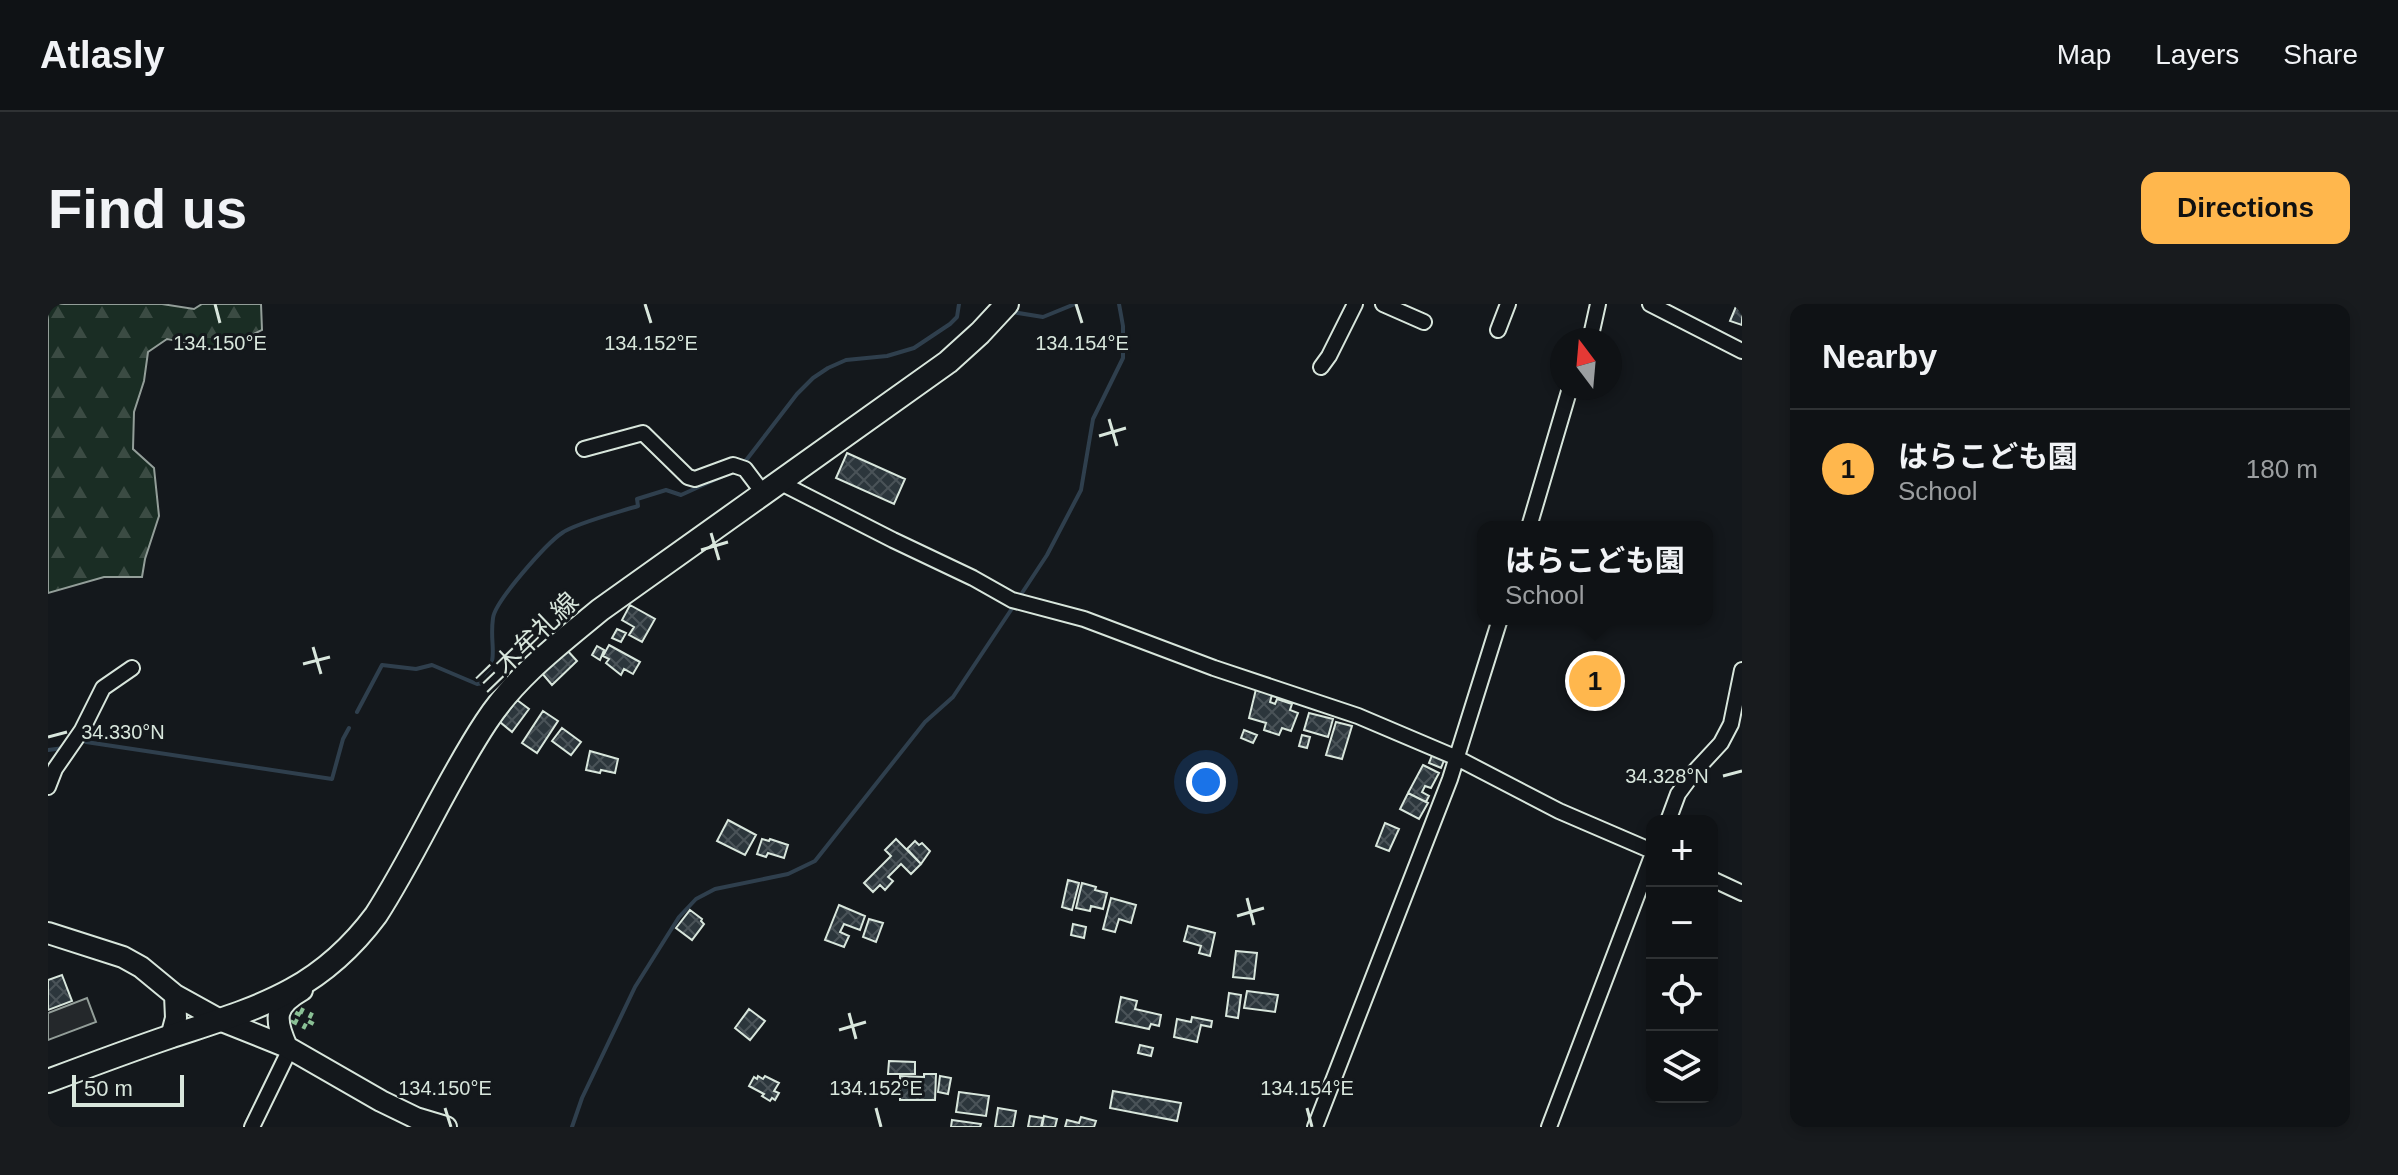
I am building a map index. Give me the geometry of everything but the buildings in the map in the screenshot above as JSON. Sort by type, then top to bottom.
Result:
[{"type":"main road","name":"三木牟礼線","points":[[48,1081],[222,1021],[285,995],[325,968],[360,936],[376,915],[486,722],[524,676],[558,643],[600,610],[948,362],[1007,304]]},
{"type":"main road","points":[[48,933],[123,957],[141,967],[175,995],[222,1021],[288,1048],[381,1101],[410,1122],[446,1127]]},
{"type":"main road","points":[[288,1048],[280,1031],[279,1010],[287,999],[315,982],[325,968]]},
{"type":"main road","points":[[171,1037],[176,1018],[175,995]]},
{"type":"street","points":[[1321,367],[1355,304]]},
{"type":"street","points":[[1383,304],[1424,322]]},
{"type":"street","points":[[1498,330],[1508,304]]},
{"type":"street","points":[[1593,328],[1598,304]]},
{"type":"street","points":[[1650,304],[1742,351]]},
{"type":"street","points":[[1531,521],[1566,400]]},
{"type":"street","points":[[584,449],[643,433],[688,477],[695,479],[733,465],[745,469],[773,488],[893,540],[1017,602],[1084,619],[1214,668],[1358,716],[1457,758],[1559,811],[1646,851]]},
{"type":"street","points":[[1315,1127],[1457,758],[1498,625]]},
{"type":"street","points":[[48,787],[55,769],[82,730],[103,688],[132,668]]},
{"type":"street","points":[[1670,815],[1678,794],[1721,743],[1731,724],[1742,670]]},
{"type":"street","points":[[1549,1127],[1646,870]]},
{"type":"street","points":[[1718,882],[1742,893]]},
{"type":"street","points":[[252,1127],[288,1048]]},
{"type":"green space","points":[[48,304],[162,304],[194,309],[202,304],[261,304],[262,330],[223,349],[167,339],[148,352],[144,381],[134,412],[133,449],[154,468],[159,516],[142,577],[104,577],[48,593]]},
{"type":"shaded area","points":[[87,998],[96,1022],[48,1040],[48,1013]]},
{"type":"waterway","points":[[744,463],[813,378],[846,360],[887,356],[914,348],[950,324],[957,317],[959,304]]},
{"type":"waterway","points":[[1012,312],[1043,317],[1075,304]]},
{"type":"waterway","points":[[1020,596],[1047,555],[1081,490],[1093,419],[1123,358],[1119,304]]},
{"type":"waterway","points":[[357,712],[382,665],[416,669],[432,665],[477,684],[483,683],[493,658],[492,628],[496,610],[523,573],[555,539],[577,525],[638,506],[637,499],[666,490],[681,495],[723,476]]},
{"type":"waterway","points":[[572,1127],[582,1098],[635,987],[679,917],[696,899],[715,889],[788,874],[815,861],[925,722],[953,697],[1015,604]]},
{"type":"waterway","points":[[86,742],[332,779],[349,728]]},
{"type":"waterway","points":[[48,750],[64,748]]},
{"type":"hedge","points":[[300,1010],[314,1017],[308,1028],[294,1021],[300,1010]]},
{"type":"place","name":"はらこども園","points":[[1595,681]]}]
